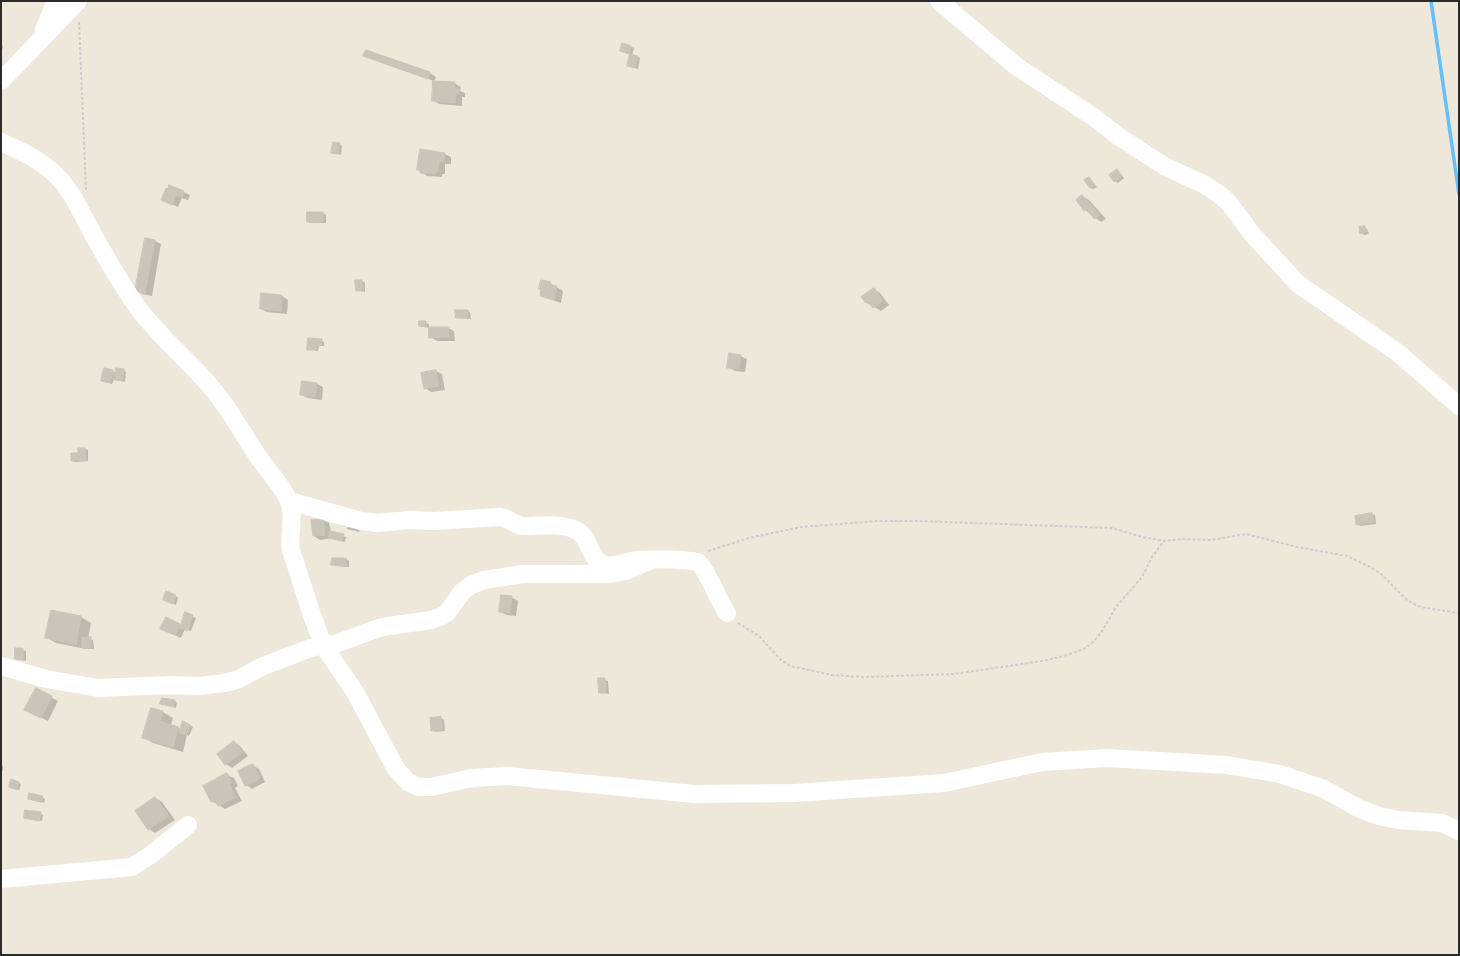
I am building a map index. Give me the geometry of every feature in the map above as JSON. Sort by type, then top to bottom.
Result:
[{"type":"street","points":[[40,40],[56,1]]},
{"type":"street","points":[[939,1],[994,48],[1041,83],[1164,166],[1219,194],[1229,203],[1252,234],[1298,284],[1397,352],[1459,406]]},
{"type":"street","points":[[1,81],[40,40],[79,9]]},
{"type":"street","points":[[1,142],[35,159],[58,177],[71,194],[106,258],[137,306],[168,342],[204,379],[228,409],[257,455],[289,500],[292,514],[290,541],[291,550],[323,645],[355,692],[396,769],[408,782],[418,787],[431,787],[472,778],[507,776],[694,794],[794,793],[944,783],[1042,762],[1107,758],[1228,765],[1280,774],[1324,789],[1360,809],[1379,816],[1398,820],[1442,823],[1459,831]]},
{"type":"street","points":[[289,500],[361,521],[377,523],[409,520],[434,521],[500,517],[507,518],[517,525],[522,526],[573,529],[584,536],[591,552],[597,561],[603,565],[619,566],[638,560],[698,562],[703,568],[714,592],[727,613]]},
{"type":"street","points":[[1,666],[46,679],[98,688],[169,685],[199,686],[225,683],[240,679],[280,659],[323,645],[335,644],[382,627],[431,620],[440,617],[447,613],[462,592],[471,585],[484,580],[523,574],[608,574],[626,571],[649,561]]},
{"type":"street","points":[[1,879],[132,867],[152,854],[188,825]]},
{"type":"path","points":[[79,9],[80,65],[86,149],[86,194]]},
{"type":"path","points":[[703,551],[719,548],[749,538],[801,527],[899,520],[1112,528],[1142,537],[1164,541],[1181,539],[1211,540],[1246,534],[1298,547],[1347,556],[1381,574],[1408,601],[1420,608],[1459,613]]},
{"type":"path","points":[[727,613],[736,622],[765,641],[780,659],[790,666],[814,673],[845,677],[954,674],[1042,661],[1084,649],[1092,643],[1101,633],[1116,607],[1142,577],[1152,557],[1164,541]]},
{"type":"building","points":[[622,43],[631,46],[629,54],[620,51]]},
{"type":"building","points":[[366,50],[430,72],[428,79],[363,56]]},
{"type":"building","points":[[630,54],[638,56],[635,68],[627,66]]},
{"type":"building","points":[[433,81],[455,82],[454,88],[459,89],[459,94],[456,94],[455,103],[432,101]]},
{"type":"building","points":[[333,142],[340,143],[338,154],[331,153]]},
{"type":"building","points":[[420,149],[445,153],[444,161],[439,161],[438,171],[436,171],[435,174],[420,173],[420,170],[417,170]]},
{"type":"building","points":[[1117,169],[1122,176],[1114,182],[1109,175]]},
{"type":"building","points":[[1089,177],[1095,185],[1090,188],[1084,180]]},
{"type":"building","points":[[169,185],[184,191],[182,197],[176,195],[172,205],[161,200],[166,188],[168,189]]},
{"type":"building","points":[[1082,195],[1100,215],[1094,219],[1087,209],[1084,211],[1076,200]]},
{"type":"building","points":[[307,212],[323,212],[323,222],[307,222]]},
{"type":"building","points":[[1365,226],[1366,232],[1360,234],[1359,227]]},
{"type":"building","points":[[145,238],[155,240],[145,293],[135,291]]},
{"type":"building","points":[[355,280],[362,280],[363,291],[356,291]]},
{"type":"building","points":[[541,280],[551,282],[550,285],[557,286],[554,300],[540,296],[541,290],[539,289]]},
{"type":"building","points":[[874,288],[883,301],[873,308],[861,297]]},
{"type":"building","points":[[261,293],[282,295],[281,311],[260,309]]},
{"type":"building","points":[[455,310],[468,310],[468,318],[456,318]]},
{"type":"building","points":[[419,321],[426,321],[426,327],[419,326]]},
{"type":"building","points":[[429,327],[448,327],[449,337],[429,338]]},
{"type":"building","points":[[308,338],[322,339],[321,345],[316,345],[316,350],[307,350]]},
{"type":"building","points":[[729,353],[741,355],[739,369],[727,368]]},
{"type":"building","points":[[104,368],[113,370],[110,383],[101,381]]},
{"type":"building","points":[[116,368],[124,369],[122,381],[114,380]]},
{"type":"building","points":[[436,370],[439,386],[424,389],[421,373]]},
{"type":"building","points":[[302,381],[317,383],[315,397],[300,395]]},
{"type":"building","points":[[78,448],[85,448],[86,460],[71,461],[71,453],[78,453]]},
{"type":"building","points":[[1372,513],[1374,522],[1356,525],[1355,516]]},
{"type":"building","points":[[323,519],[325,535],[313,536],[311,520]]},
{"type":"building","points":[[330,531],[344,534],[342,541],[329,538]]},
{"type":"building","points":[[332,558],[346,558],[346,566],[331,565]]},
{"type":"building","points":[[166,591],[176,595],[173,604],[163,600]]},
{"type":"building","points":[[501,595],[512,596],[510,613],[499,612]]},
{"type":"building","points":[[51,610],[81,616],[76,645],[45,638]]},
{"type":"building","points":[[185,612],[193,615],[188,631],[180,628]]},
{"type":"building","points":[[166,617],[180,624],[175,635],[160,629]]},
{"type":"building","points":[[91,637],[91,648],[82,648],[82,638]]},
{"type":"building","points":[[15,648],[23,648],[23,660],[15,659]]},
{"type":"building","points":[[598,678],[605,678],[606,693],[599,693]]},
{"type":"building","points":[[36,688],[52,696],[41,718],[24,710]]},
{"type":"building","points":[[162,698],[175,700],[174,707],[160,704]]},
{"type":"building","points":[[151,708],[163,711],[160,721],[178,727],[173,747],[142,738]]},
{"type":"building","points":[[441,717],[443,730],[431,731],[430,718]]},
{"type":"building","points":[[183,721],[190,725],[186,735],[179,732]]},
{"type":"building","points":[[234,741],[242,752],[225,765],[217,754]]},
{"type":"building","points":[[253,764],[260,779],[245,786],[238,771]]},
{"type":"building","points":[[227,773],[232,783],[229,784],[236,797],[218,806],[215,800],[211,802],[203,786]]},
{"type":"building","points":[[11,779],[19,782],[17,790],[9,787]]},
{"type":"building","points":[[29,793],[43,796],[41,802],[28,799]]},
{"type":"building","points":[[155,797],[169,816],[148,830],[135,811]]},
{"type":"building","points":[[25,810],[41,812],[39,821],[24,818]]},
{"type":"waterway","points":[[1431,1],[1459,194]]}]
